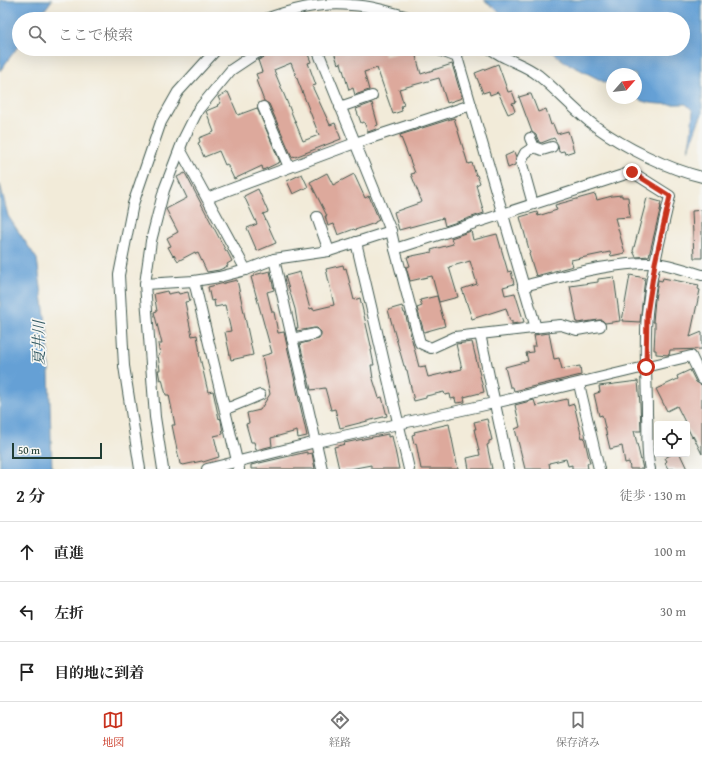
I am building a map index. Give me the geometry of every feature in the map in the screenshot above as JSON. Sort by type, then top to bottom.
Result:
[{"type":"street","points":[[288,12],[328,5],[351,5],[391,12]]},
{"type":"street","points":[[140,469],[124,366],[119,275],[133,204],[161,122],[178,92],[211,56]]},
{"type":"street","points":[[163,469],[155,417],[145,284],[151,241],[164,190],[184,138],[198,110],[231,70],[252,56]]},
{"type":"street","points":[[320,56],[391,230],[394,249],[420,343],[431,348],[455,338],[480,334],[561,325],[577,330],[600,326]]},
{"type":"street","points":[[454,56],[457,57],[536,328]]},
{"type":"street","points":[[502,56],[521,64],[533,72],[595,126],[615,139],[686,174],[702,178]]},
{"type":"street","points":[[340,107],[372,96]]},
{"type":"street","points":[[207,198],[355,143],[471,105]]},
{"type":"street","points":[[263,107],[289,168]]},
{"type":"street","points":[[533,204],[522,161],[532,142],[542,150],[552,146]]},
{"type":"street","points":[[180,149],[246,270]]},
{"type":"street","points":[[394,249],[632,172],[670,196],[655,263],[647,314],[646,367],[650,469]]},
{"type":"street","points":[[316,216],[329,251]]},
{"type":"street","points":[[145,284],[164,284],[218,278],[246,270],[274,259],[329,251],[391,230]]},
{"type":"street","points":[[356,242],[409,469]]},
{"type":"street","points":[[274,259],[322,469]]},
{"type":"street","points":[[523,286],[609,266],[655,263],[702,275]]},
{"type":"street","points":[[194,281],[238,466]]},
{"type":"street","points":[[292,339],[315,334]]},
{"type":"street","points":[[480,334],[509,469]]},
{"type":"street","points":[[207,469],[238,466],[316,442],[579,384],[691,356],[702,379]]},
{"type":"street","points":[[579,384],[599,469]]},
{"type":"street","points":[[225,408],[260,395]]},
{"type":"water","points":[[0,0],[52,0],[43,12],[12,12],[12,55],[0,71]]},
{"type":"water","points":[[484,0],[702,0],[702,114],[688,151],[693,111],[686,104],[660,104],[642,101],[642,68],[606,68],[606,83],[565,62],[558,56],[690,56],[690,12],[500,12]]},
{"type":"water","name":"夏井川","points":[[0,184],[8,216],[37,259],[48,337],[52,469],[0,469]]},
{"type":"building","points":[[267,56],[309,56],[311,62],[308,63],[316,85],[312,86],[330,125],[335,123],[341,139],[292,157],[269,104],[264,101],[256,80],[258,79],[256,74],[262,72],[258,60]],"holes":[[[291,63],[319,135],[303,141],[274,70]]]},
{"type":"building","points":[[335,56],[416,56],[421,74],[452,64],[462,98],[447,103],[439,78],[399,89],[404,105],[401,106],[402,111],[393,114],[377,68],[364,72],[369,90],[355,95],[353,88],[349,90],[341,63],[338,64]]},
{"type":"building","points":[[498,64],[508,92],[512,91],[516,102],[512,103],[515,111],[508,114],[498,92],[490,95],[489,91],[483,93],[475,73]]},
{"type":"building","points":[[228,92],[238,115],[257,108],[280,162],[263,170],[262,166],[234,179],[227,164],[225,165],[219,151],[204,157],[198,143],[200,142],[199,138],[214,132],[206,111],[218,106],[217,105],[221,103],[218,97]]},
{"type":"building","points":[[531,94],[538,112],[546,109],[551,125],[553,124],[557,134],[568,131],[574,151],[565,154],[564,151],[559,152],[558,145],[554,138],[541,143],[539,142],[536,135],[532,132],[519,97]]},
{"type":"building","points":[[372,103],[378,125],[375,126],[376,129],[368,132],[364,122],[361,123],[356,109]]},
{"type":"building","points":[[454,118],[468,164],[472,163],[480,183],[476,185],[484,213],[445,226],[443,218],[399,230],[394,212],[422,202],[411,174],[415,173],[400,135]]},
{"type":"building","points":[[514,152],[516,157],[515,165],[508,168],[505,156]]},
{"type":"building","points":[[185,173],[232,261],[227,264],[228,266],[219,270],[207,272],[198,253],[196,254],[195,252],[178,261],[168,247],[171,246],[167,238],[178,232],[166,209],[187,198],[177,177]]},
{"type":"building","points":[[327,173],[333,185],[354,174],[365,198],[369,196],[379,220],[375,223],[338,235],[334,224],[328,226],[325,216],[327,216],[310,182]]},
{"type":"building","points":[[302,174],[308,187],[293,194],[287,181]]},
{"type":"building","points":[[258,189],[268,212],[263,214],[276,243],[257,251],[247,228],[257,224],[244,196]]},
{"type":"building","points":[[595,194],[597,200],[622,195],[622,197],[628,197],[630,217],[615,218],[625,253],[611,256],[610,252],[571,260],[573,266],[536,276],[520,217],[537,212],[538,216],[557,210],[555,205]]},
{"type":"building","points":[[647,198],[661,202],[661,206],[649,256],[636,257],[633,251]]},
{"type":"building","points":[[702,210],[702,258],[694,258],[692,211]]},
{"type":"building","points":[[471,231],[473,240],[497,234],[508,272],[511,271],[514,284],[503,287],[505,295],[515,293],[524,322],[512,324],[506,308],[472,319],[462,289],[477,284],[470,261],[449,267],[458,297],[439,302],[432,276],[410,281],[406,267],[410,266],[407,257],[432,252],[431,250],[453,244],[451,238]]},
{"type":"building","points":[[343,265],[344,269],[346,268],[354,300],[360,298],[372,350],[374,365],[371,365],[373,379],[379,398],[382,397],[387,416],[340,428],[335,409],[331,410],[325,388],[311,390],[300,344],[319,339],[321,332],[317,328],[297,331],[296,328],[298,328],[295,309],[285,276],[300,272],[310,309],[313,308],[313,310],[334,305],[326,269]]},
{"type":"building","points":[[270,271],[274,290],[267,292],[272,312],[274,312],[278,333],[284,332],[307,436],[298,438],[297,431],[271,438],[272,446],[256,450],[254,442],[251,442],[246,424],[249,423],[247,413],[260,410],[270,394],[262,356],[272,353],[251,277]]},
{"type":"building","points":[[630,275],[645,278],[640,322],[622,321]]},
{"type":"building","points":[[614,277],[620,321],[605,323],[602,320],[599,320],[577,323],[570,286],[598,282],[598,279]]},
{"type":"building","points":[[663,278],[699,285],[698,289],[700,290],[690,337],[702,332],[702,349],[670,350],[669,355],[656,354],[656,350],[654,350],[655,322],[653,322],[655,299],[658,280],[662,281]]},
{"type":"building","points":[[237,280],[253,355],[231,360],[225,332],[231,331],[225,305],[215,307],[214,300],[211,301],[208,287]]},
{"type":"building","points":[[167,291],[168,294],[188,292],[190,301],[185,302],[192,336],[197,335],[199,353],[208,392],[213,391],[219,419],[220,418],[221,420],[223,434],[214,436],[219,457],[203,462],[183,465],[180,464],[172,425],[175,425],[169,395],[166,395],[162,379],[160,380],[158,355],[160,354],[158,344],[162,344],[154,312],[157,311],[154,294]]},
{"type":"building","points":[[437,296],[445,326],[424,332],[417,308],[422,306],[420,300]]},
{"type":"building","points":[[402,306],[419,367],[425,366],[428,377],[462,369],[456,344],[472,342],[484,392],[464,397],[465,402],[456,403],[455,398],[451,399],[450,394],[445,395],[444,392],[426,396],[426,398],[414,401],[407,370],[404,366],[388,310]]},
{"type":"building","points":[[549,333],[554,359],[559,358],[562,369],[580,366],[581,375],[514,391],[513,387],[510,387],[505,367],[528,361],[526,353],[533,352],[532,346],[536,346],[534,335]]},
{"type":"building","points":[[690,370],[696,382],[702,385],[702,454],[690,433],[690,421],[684,421],[677,406],[667,411],[656,389],[678,379],[677,376]]},
{"type":"building","points":[[638,381],[641,431],[634,431],[643,469],[630,469],[629,462],[625,463],[622,446],[610,449],[602,415],[599,416],[594,394],[600,392],[599,386]]},
{"type":"building","points":[[567,399],[568,406],[574,404],[582,438],[584,437],[590,463],[587,463],[588,469],[572,469],[572,465],[568,466],[566,459],[549,463],[550,469],[525,469],[515,429],[520,427],[515,405],[534,400],[536,406]]},
{"type":"building","points":[[487,419],[492,440],[489,441],[489,444],[487,445],[492,469],[469,469],[467,458],[480,455],[474,429],[476,429],[474,422]]},
{"type":"building","points":[[449,424],[458,469],[421,469],[416,443],[414,444],[412,435],[415,434],[414,432]]},
{"type":"building","points":[[388,434],[388,437],[392,436],[399,469],[371,469],[371,465],[350,469],[339,469],[334,447],[345,444],[344,443]]},
{"type":"building","points":[[307,452],[307,454],[312,453],[315,469],[251,469],[251,465]]},
{"type":"building","points":[[681,457],[687,469],[668,469],[665,463],[667,461],[665,458]]},
{"type":"route","points":[[632,172],[670,196],[655,263],[647,314],[646,367]]}]
